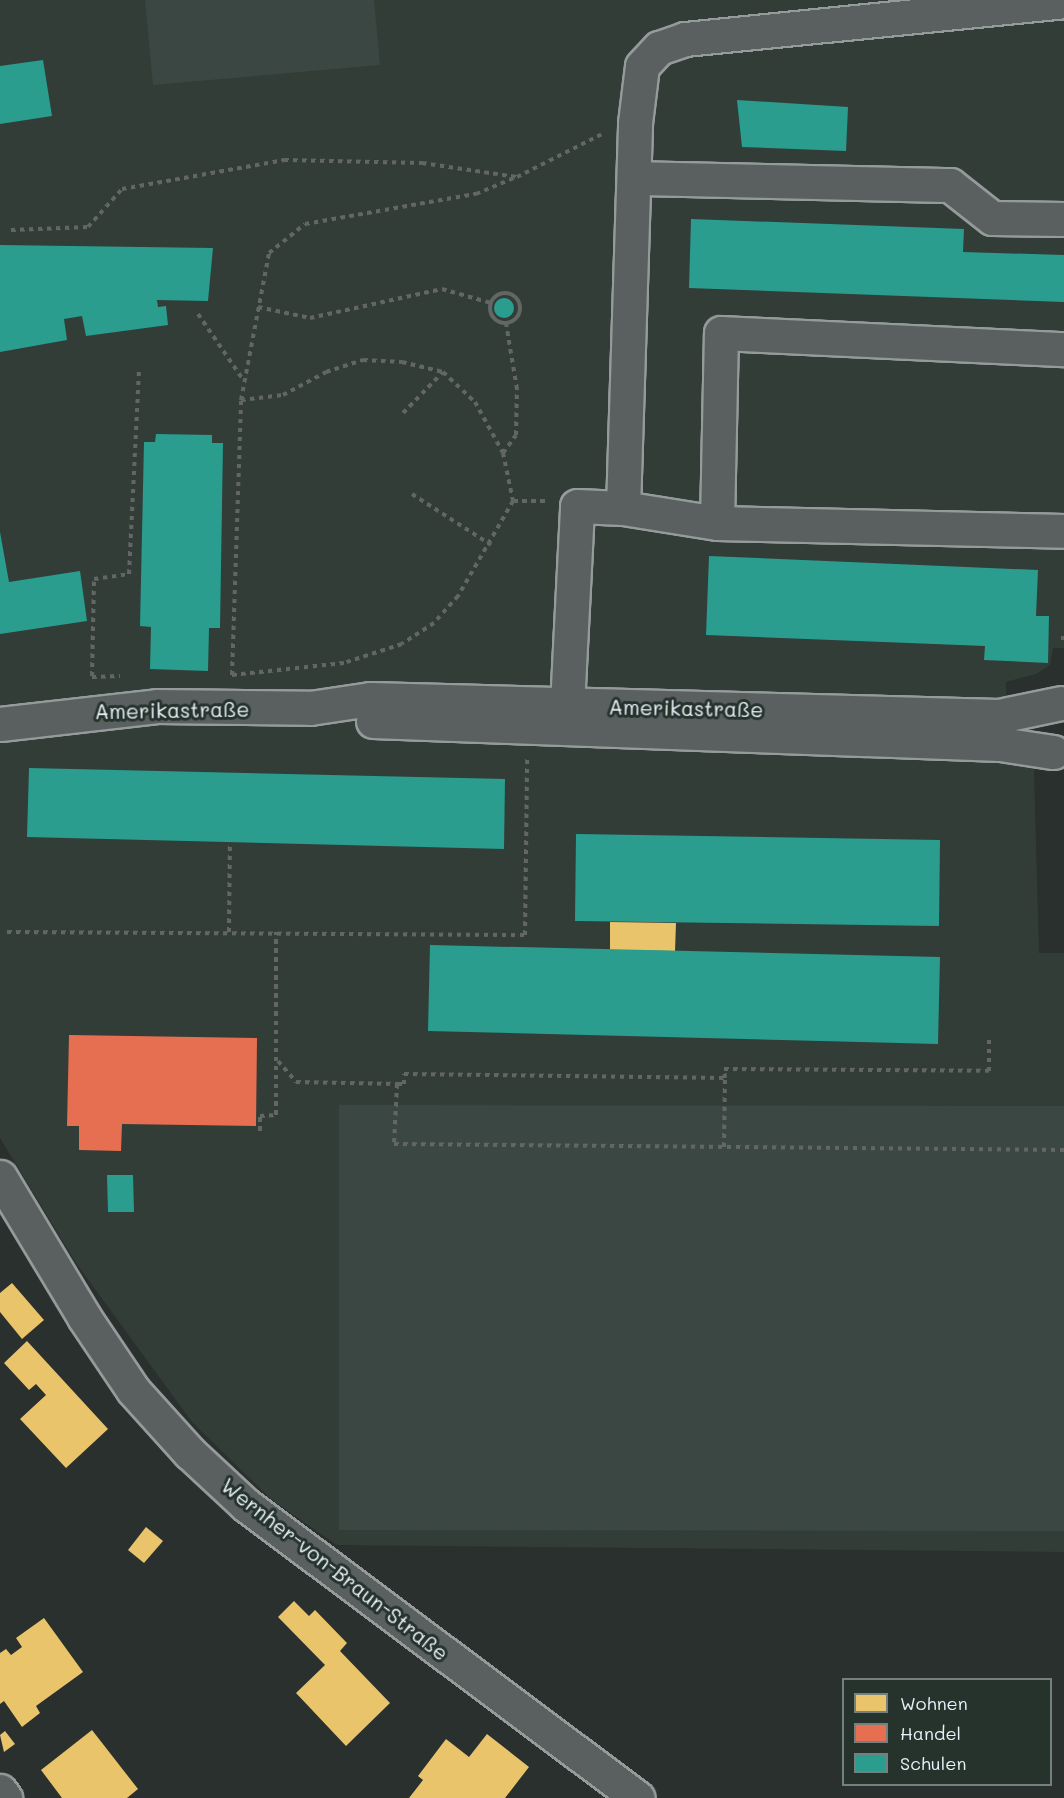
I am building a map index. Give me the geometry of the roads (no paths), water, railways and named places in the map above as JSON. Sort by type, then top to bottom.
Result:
[{"type":"street","points":[[623,508],[636,178],[635,123],[642,66],[659,48],[685,39],[1064,1]]},
{"type":"street","points":[[636,178],[950,185],[992,218],[1064,219]]},
{"type":"street","points":[[717,523],[721,333],[1064,349]]},
{"type":"street","points":[[566,716],[577,506],[623,508],[717,523],[1064,531]]},
{"type":"street","name":"Amerikastraße","points":[[0,724],[157,706],[310,708],[370,699],[566,716],[1000,744],[1059,761]]},
{"type":"street","name":"Amerikastraße","points":[[310,708],[367,721],[528,726],[566,716],[999,716],[1063,702]]},
{"type":"street","name":"Amerikastraße","points":[[1059,761],[1050,732],[1063,702]]},
{"type":"street","name":"Wernher-von-Braun-Straße","points":[[0,1177],[84,1317],[133,1390],[190,1454],[246,1505],[637,1798]]},
{"type":"street","points":[[0,1791],[5,1798]]}]
